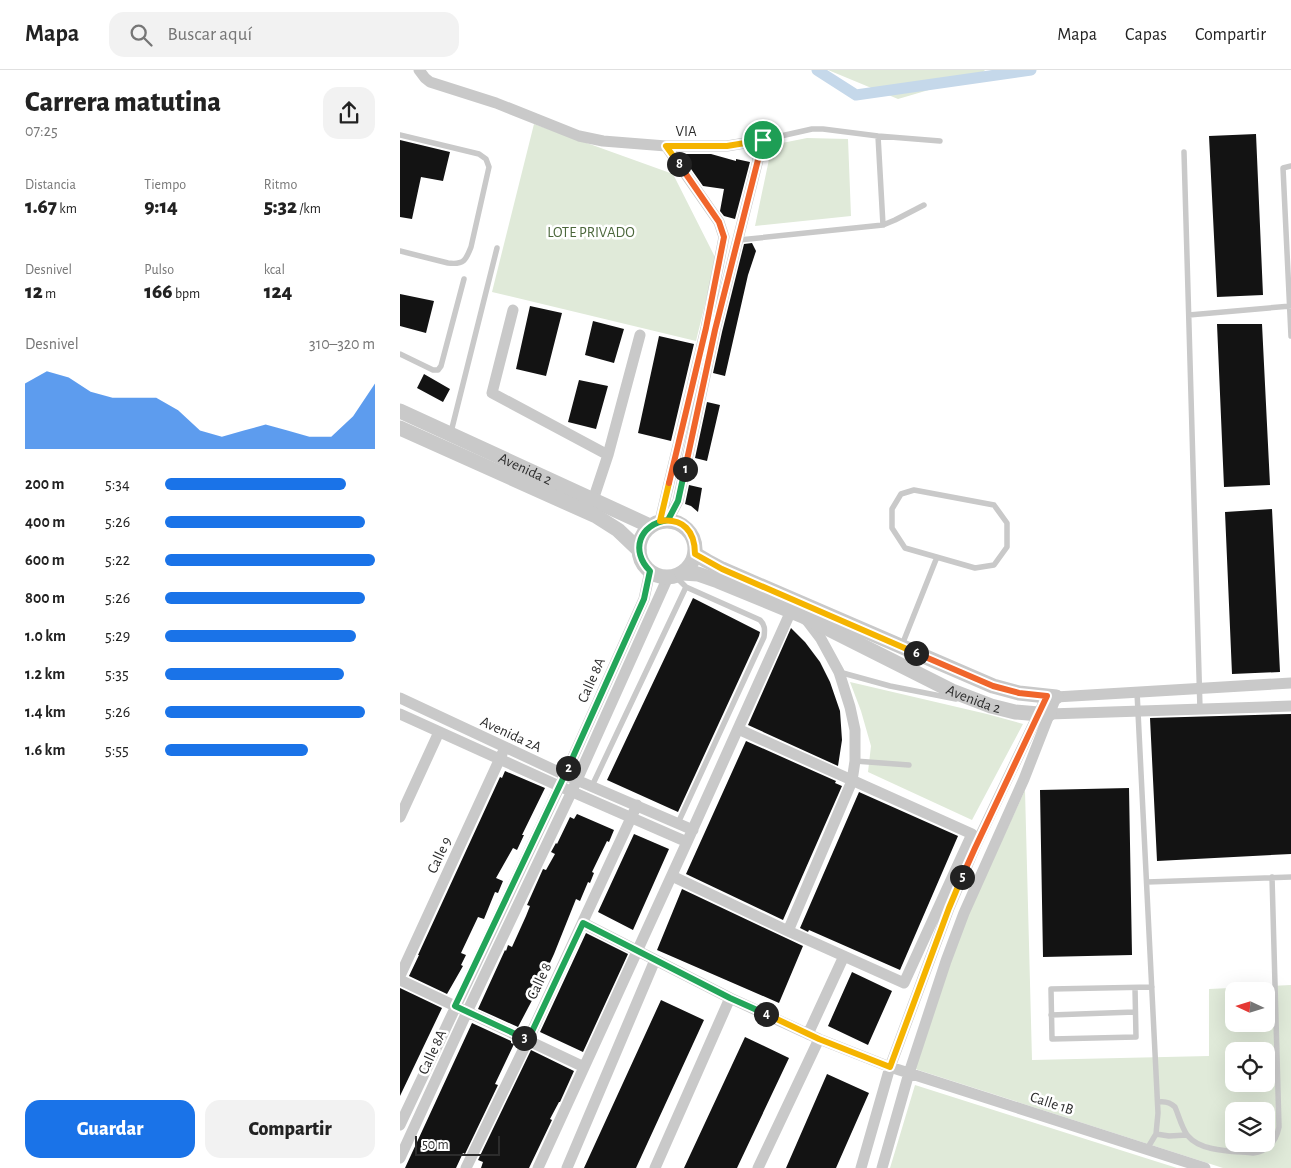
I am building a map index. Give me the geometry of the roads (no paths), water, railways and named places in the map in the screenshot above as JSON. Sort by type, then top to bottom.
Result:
[{"type":"street","name":"VIA","points":[[419,70],[430,82],[496,103],[579,136],[603,141],[666,146],[727,146],[763,140]]},
{"type":"street","points":[[710,329],[739,240],[763,140]]},
{"type":"street","points":[[659,522],[677,522],[686,527],[692,534],[695,544],[693,561],[678,578],[662,576],[650,571],[644,565],[641,558],[639,550],[640,541],[644,532],[659,522],[678,501],[710,329],[724,237],[719,222],[666,146]]},
{"type":"street","points":[[513,310],[492,393],[608,455]]},
{"type":"street","points":[[593,500],[608,455],[640,335]]},
{"type":"street","name":"Avenida 2","points":[[400,411],[593,500],[659,522]]},
{"type":"street","name":"Avenida 2","points":[[400,428],[596,516],[618,530],[639,550]]},
{"type":"street","name":"Avenida 2","points":[[695,554],[722,569],[902,647],[993,686],[1019,693],[1052,696],[1291,683]]},
{"type":"street","name":"Calle 8A","points":[[400,1125],[565,775],[644,599],[650,571]]},
{"type":"street","name":"Avenida 2","points":[[678,578],[698,574],[718,581],[797,614],[952,690],[991,706],[1015,712],[1044,714],[1291,706]]},
{"type":"street","name":"Calle 8A","points":[[400,1158],[577,780],[678,578]]},
{"type":"street","points":[[538,1168],[738,729],[797,614],[821,639],[839,672],[850,707],[854,730],[855,761],[852,781],[788,931]]},
{"type":"street","points":[[861,1168],[890,1067],[949,908],[975,848],[1052,696]]},
{"type":"street","name":"Avenida 2A","points":[[400,698],[565,775],[693,830]]},
{"type":"street","name":"Avenida 2A","points":[[400,714],[687,842]]},
{"type":"street","points":[[882,1168],[909,1074],[946,961],[964,913],[1024,779],[1044,714]]},
{"type":"street","points":[[672,876],[904,983],[972,834],[738,729]]},
{"type":"street","points":[[400,817],[439,732]]},
{"type":"street","name":"Calle 9","points":[[400,976],[505,747]]},
{"type":"street","name":"Calle 8","points":[[466,1168],[583,923],[636,806]]},
{"type":"street","name":"Calle 1B","points":[[583,923],[730,998],[814,1036],[890,1067],[1205,1168]]},
{"type":"street","points":[[758,1168],[814,1036],[844,956]]},
{"type":"street","points":[[567,1168],[655,960]]},
{"type":"street","points":[[400,980],[584,1067]]},
{"type":"street","points":[[655,1168],[730,998]]},
{"type":"lane","points":[[763,140],[812,129],[823,129],[940,141]]},
{"type":"lane","points":[[400,136],[479,154],[486,159],[490,167],[471,247],[463,262],[456,264],[448,263],[400,251]]},
{"type":"lane","points":[[878,136],[883,225]]},
{"type":"lane","points":[[1184,152],[1200,709]]},
{"type":"lane","points":[[1291,166],[1283,168],[1291,336]]},
{"type":"lane","points":[[739,240],[883,225],[924,205]]},
{"type":"lane","points":[[450,434],[497,248]]},
{"type":"lane","points":[[400,354],[432,370],[438,370],[442,366],[464,279]]},
{"type":"lane","points":[[1189,315],[1290,306]]},
{"type":"lane","points":[[914,490],[994,505],[1007,523],[1007,547],[994,565],[975,568],[937,556],[906,548],[892,528],[892,509],[901,494],[914,490]]},
{"type":"lane","points":[[902,647],[937,556]]},
{"type":"lane","points":[[592,786],[678,578],[760,620],[764,624],[765,630],[764,637],[678,823]]},
{"type":"lane","points":[[839,672],[890,686],[991,706]]},
{"type":"lane","points":[[1137,692],[1158,1102],[1156,1134],[1147,1149]]},
{"type":"lane","points":[[855,761],[909,765]]},
{"type":"lane","points":[[1158,1102],[1169,1102],[1175,1107],[1187,1135],[1196,1143],[1212,1149],[1252,1153],[1264,1150],[1276,1138],[1278,1132],[1272,877]]},
{"type":"lane","points":[[1147,882],[1291,877]]},
{"type":"lane","points":[[1135,988],[1136,1037],[1052,1039],[1051,989],[1152,987]]},
{"type":"lane","points":[[1051,1015],[1135,1012]]},
{"type":"lane","points":[[1156,1134],[1169,1136],[1187,1135]]},
{"type":"waterway","points":[[817,70],[856,95],[1031,70]]},
{"type":"park label","name":"LOTE PRIVADO","points":[[591,232]]}]
